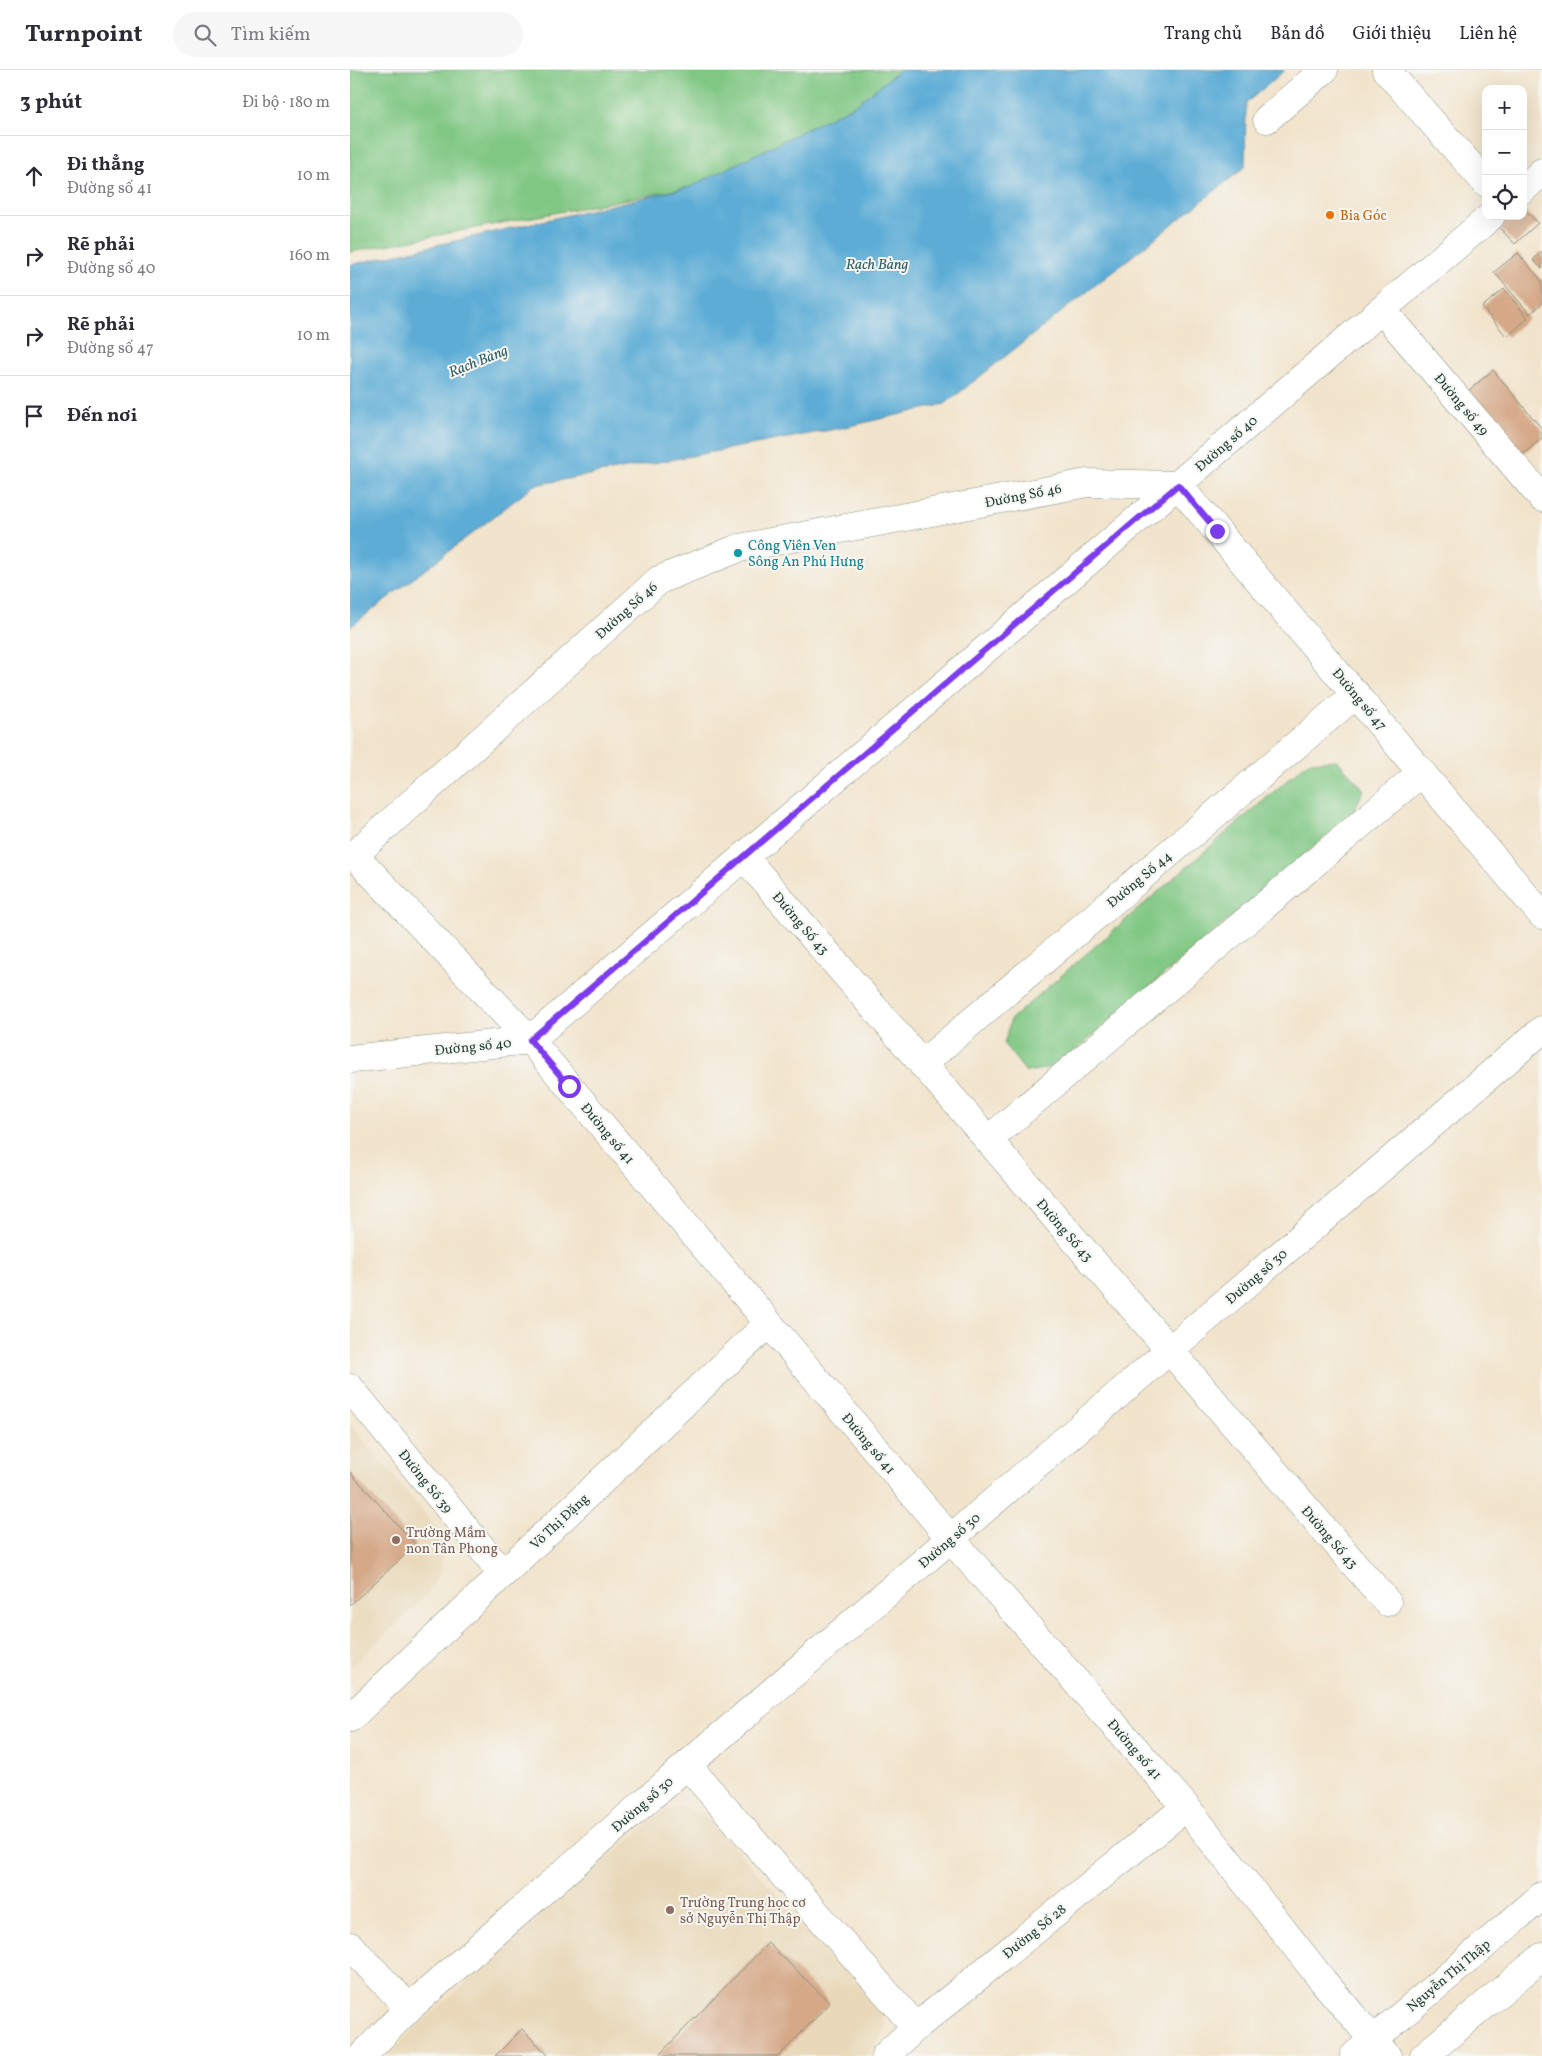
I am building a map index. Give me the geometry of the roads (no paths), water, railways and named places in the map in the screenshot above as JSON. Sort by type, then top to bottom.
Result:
[{"type":"street","points":[[1267,119],[1324,70]]},
{"type":"street","points":[[1386,70],[1482,178]]},
{"type":"street","points":[[1527,185],[1542,172]]},
{"type":"street","name":"Đường số 40","points":[[350,1059],[530,1040],[1486,220]]},
{"type":"street","name":"Đường số 49","points":[[1382,310],[1542,498]]},
{"type":"street","name":"Đường Số 46","points":[[354,855],[659,580],[740,548],[1086,483],[1178,485]]},
{"type":"street","name":"Đường số 47","points":[[1178,485],[1542,915]]},
{"type":"street","name":"Đường Số 44","points":[[922,1064],[1356,694]]},
{"type":"street","points":[[988,1140],[1422,772]]},
{"type":"street","name":"Đường số 41","points":[[354,855],[530,1040],[950,1539],[1186,1807],[1323,1981],[1372,2050]]},
{"type":"street","name":"Đường Số 43","points":[[744,857],[1387,1602]]},
{"type":"street","name":"Đường số 30","points":[[362,2056],[409,2008],[687,1765],[1542,1030]]},
{"type":"street","name":"Võ Thị Đặng","points":[[350,1718],[768,1324]]},
{"type":"street","name":"Đường Số 39","points":[[350,1388],[503,1574]]},
{"type":"street","points":[[687,1765],[916,2027]]},
{"type":"street","name":"Đường Số 28","points":[[885,2056],[916,2027],[1186,1807]]},
{"type":"street","name":"Nguyễn Thị Thập","points":[[1372,2050],[1542,1896]]},
{"type":"street","points":[[350,1946],[409,2008]]},
{"type":"street","points":[[1424,2056],[1542,1957]]},
{"type":"water","name":"Rạch Bàng","points":[[900,70],[1285,70],[1246,103],[1245,167],[945,404],[841,428],[535,485],[350,627],[350,265],[690,187],[855,105]]},
{"type":"place","name":"Bia Góc","points":[[1330,215]]},
{"type":"place","name":"Công Viên Ven Sông An Phú Hưng","points":[[738,553]]},
{"type":"place","name":"Trường Mầm non Tân Phong","points":[[396,1540]]},
{"type":"place","name":"Trường Trung học cơ sở Nguyễn Thị Thập","points":[[670,1910]]}]
